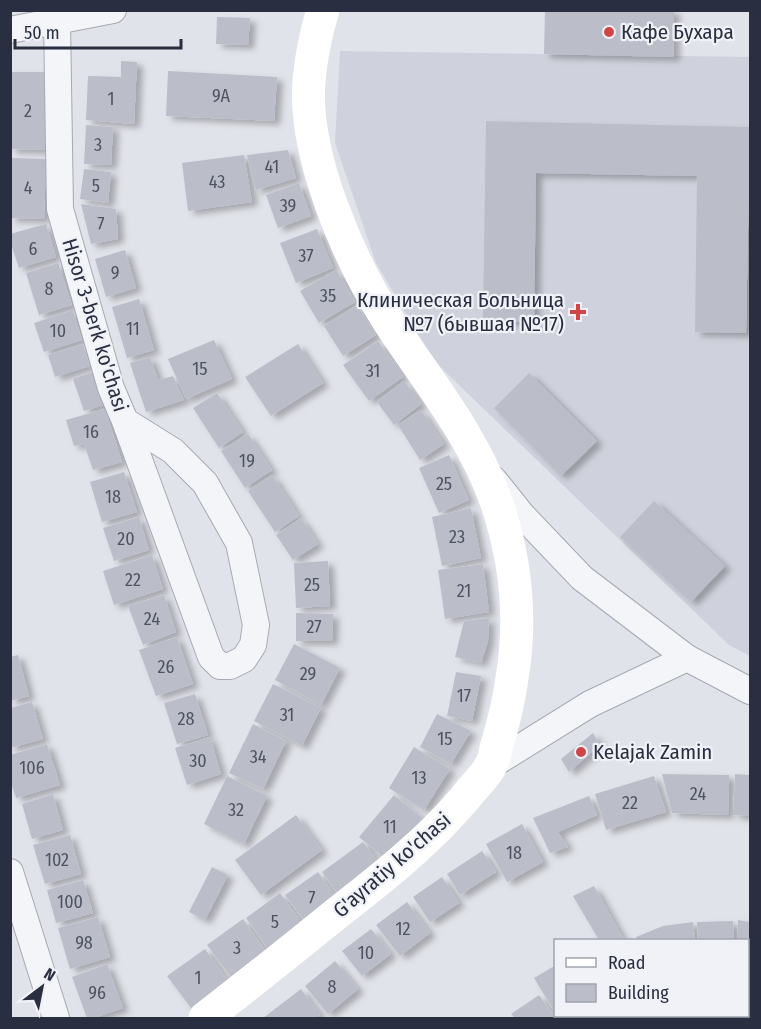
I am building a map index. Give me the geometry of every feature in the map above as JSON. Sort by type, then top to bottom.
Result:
[{"type":"main road","name":"G'ayratiy ko'chasi","points":[[205,1018],[398,865],[448,817],[492,765],[510,691],[516,654],[518,616],[514,576],[507,538],[495,500],[477,458],[442,399],[388,321],[366,282],[331,204],[313,139],[310,110],[309,81],[318,19]]},
{"type":"street","points":[[10,30],[113,10]]},
{"type":"street","name":"Hisor 3-berk ko'chasi","points":[[57,20],[60,209],[111,388],[211,657],[220,666],[230,666],[244,659],[253,645],[256,625],[239,543],[205,483],[173,451],[125,421]]},
{"type":"street","name":"G'ayratiy ko'chasi","points":[[477,458],[522,515],[582,578],[687,658],[750,691]]},
{"type":"street","points":[[492,765],[590,704],[687,658]]},
{"type":"street","points":[[10,872],[56,1018]]},
{"type":"shaded area","name":"Клиническая Больница №7 (бывшая №17)","points":[[340,51],[750,57],[750,656],[729,645],[434,361],[376,263],[335,143]]},
{"type":"building","name":"Кафе Бухара","points":[[545,10],[674,10],[674,57],[544,54]]},
{"type":"building","points":[[217,17],[250,18],[248,45],[216,44]]},
{"type":"building","points":[[121,61],[137,62],[134,124],[86,120],[88,76],[121,77]]},
{"type":"building","points":[[168,71],[277,77],[274,121],[166,116]]},
{"type":"building","points":[[10,72],[46,72],[47,150],[10,149]]},
{"type":"building","points":[[486,121],[750,127],[746,333],[695,332],[697,176],[536,173],[534,322],[483,321]]},
{"type":"building","points":[[86,125],[113,127],[111,165],[84,164]]},
{"type":"building","points":[[288,150],[296,178],[256,190],[247,155]]},
{"type":"building","points":[[244,155],[252,202],[188,211],[182,163]]},
{"type":"building","points":[[12,158],[46,159],[44,219],[10,218]]},
{"type":"building","points":[[84,169],[111,172],[108,203],[80,199]]},
{"type":"building","points":[[299,183],[311,216],[278,228],[266,195]]},
{"type":"building","points":[[81,204],[116,209],[118,239],[91,244]]},
{"type":"building","points":[[46,224],[56,257],[19,268],[10,234]]},
{"type":"building","points":[[317,229],[333,268],[296,283],[280,243]]},
{"type":"building","points":[[125,250],[136,288],[106,297],[95,259]]},
{"type":"building","points":[[58,263],[72,305],[39,315],[26,273]]},
{"type":"building","points":[[336,270],[355,302],[319,323],[300,291]]},
{"type":"building","points":[[139,299],[154,350],[127,358],[112,307]]},
{"type":"building","points":[[357,305],[376,335],[343,356],[324,326]]},
{"type":"building","points":[[73,310],[82,340],[44,352],[34,323]]},
{"type":"building","points":[[214,340],[232,379],[186,399],[168,359]]},
{"type":"building","points":[[378,341],[403,377],[369,401],[343,365]]},
{"type":"building","points":[[83,344],[90,366],[55,377],[48,355]]},
{"type":"building","points":[[298,344],[323,383],[271,416],[245,377]]},
{"type":"building","points":[[150,357],[158,380],[173,376],[184,400],[146,412],[130,363]]},
{"type":"building","points":[[93,372],[104,405],[84,411],[73,379]]},
{"type":"building","points":[[529,373],[597,441],[561,476],[494,408]]},
{"type":"building","points":[[404,381],[421,404],[394,425],[377,402]]},
{"type":"building","points":[[217,393],[243,432],[219,448],[193,408]]},
{"type":"building","points":[[105,409],[122,462],[93,470],[84,444],[74,446],[66,420]]},
{"type":"building","points":[[421,410],[444,444],[420,460],[398,425]]},
{"type":"building","points":[[248,434],[272,470],[245,488],[221,451]]},
{"type":"building","points":[[449,455],[469,500],[439,513],[419,468]]},
{"type":"building","points":[[124,472],[137,512],[102,522],[90,482]]},
{"type":"building","points":[[272,475],[299,516],[275,532],[248,491]]},
{"type":"building","points":[[654,501],[725,566],[691,602],[620,537]]},
{"type":"building","points":[[471,508],[481,558],[442,566],[432,517]]},
{"type":"building","points":[[139,517],[149,550],[114,561],[103,528]]},
{"type":"building","points":[[301,518],[318,544],[293,560],[276,535]]},
{"type":"building","points":[[152,555],[163,589],[114,605],[103,571]]},
{"type":"building","points":[[328,561],[330,606],[296,608],[294,563]]},
{"type":"building","points":[[483,564],[489,612],[445,619],[438,570]]},
{"type":"building","points":[[164,595],[176,632],[143,645],[128,606]]},
{"type":"building","points":[[296,613],[333,614],[332,641],[296,641]]},
{"type":"building","points":[[489,618],[488,641],[481,663],[455,657],[464,621]]},
{"type":"building","points":[[177,637],[193,684],[156,696],[139,650]]},
{"type":"building","points":[[294,644],[340,668],[321,705],[275,680]]},
{"type":"building","points":[[18,655],[29,696],[10,701],[10,657]]},
{"type":"building","points":[[456,672],[481,676],[472,721],[447,716]]},
{"type":"building","points":[[273,684],[321,708],[302,746],[254,721]]},
{"type":"building","points":[[195,694],[208,735],[177,744],[164,703]]},
{"type":"building","points":[[32,702],[43,739],[10,748],[10,708]]},
{"type":"building","points":[[437,714],[471,731],[451,764],[420,747]]},
{"type":"building","points":[[253,724],[286,741],[263,789],[229,773]]},
{"type":"building","name":"Kelajak Zamin","points":[[593,733],[600,745],[569,772],[561,759]]},
{"type":"building","points":[[210,737],[221,774],[187,785],[175,748]]},
{"type":"building","points":[[47,744],[60,785],[16,798],[10,780],[10,755]]},
{"type":"building","points":[[414,747],[450,769],[424,810],[389,788]]},
{"type":"building","points":[[662,774],[729,775],[728,815],[672,813]]},
{"type":"building","points":[[735,774],[750,775],[750,816],[733,815]]},
{"type":"building","points":[[227,776],[267,796],[244,844],[204,824]]},
{"type":"building","points":[[654,776],[666,812],[606,830],[595,794]]},
{"type":"building","points":[[53,794],[63,830],[32,839],[22,804]]},
{"type":"building","points":[[394,795],[422,818],[387,860],[359,837]]},
{"type":"building","points":[[589,796],[597,815],[558,832],[568,847],[550,853],[533,818]]},
{"type":"building","points":[[296,815],[322,850],[261,895],[235,860]]},
{"type":"building","points":[[522,824],[543,862],[507,882],[486,844]]},
{"type":"building","points":[[70,835],[81,874],[45,884],[33,845]]},
{"type":"building","points":[[363,842],[382,868],[341,898],[322,872]]},
{"type":"building","points":[[482,851],[496,872],[460,895],[447,874]]},
{"type":"building","points":[[212,867],[228,875],[205,920],[189,912]]},
{"type":"building","points":[[318,872],[338,900],[306,923],[285,895]]},
{"type":"building","points":[[442,877],[459,903],[430,922],[413,897]]},
{"type":"building","points":[[83,880],[93,913],[56,923],[47,890]]},
{"type":"building","points":[[594,886],[623,939],[598,939],[573,896]]},
{"type":"building","points":[[280,893],[303,925],[269,950],[246,918]]},
{"type":"building","points":[[407,902],[430,933],[400,956],[376,925]]},
{"type":"building","points":[[98,917],[110,957],[70,969],[58,928]]},
{"type":"building","points":[[243,919],[266,952],[231,977],[207,945]]},
{"type":"building","points":[[738,920],[750,922],[750,958],[749,939],[737,939]]},
{"type":"building","points":[[733,921],[734,939],[698,939],[697,922]]},
{"type":"building","points":[[693,922],[695,939],[637,939],[636,937],[663,926]]},
{"type":"building","points":[[371,929],[391,954],[362,976],[342,951]]},
{"type":"building","points":[[205,949],[228,981],[191,1008],[167,976]]},
{"type":"building","points":[[335,961],[358,989],[328,1014],[305,986]]},
{"type":"building","points":[[107,964],[123,1008],[94,1018],[87,1018],[72,977]]},
{"type":"building","points":[[554,966],[554,1011],[534,978]]},
{"type":"building","points":[[301,989],[320,1015],[315,1018],[263,1018]]},
{"type":"building","points":[[750,994],[750,1018],[722,1018],[749,1017]]},
{"type":"building","points":[[539,995],[556,1018],[515,1018],[511,1014]]},
{"type":"building","points":[[670,1017],[670,1018],[632,1018]]},
{"type":"building","points":[[686,1017],[715,1017],[715,1018]]},
{"type":"place","name":"Кафе Бухара","points":[[609,32]]},
{"type":"place","name":"Клиническая Больница №7 (бывшая №17)","points":[[578,312]]},
{"type":"place","name":"Kelajak Zamin","points":[[581,752]]}]
